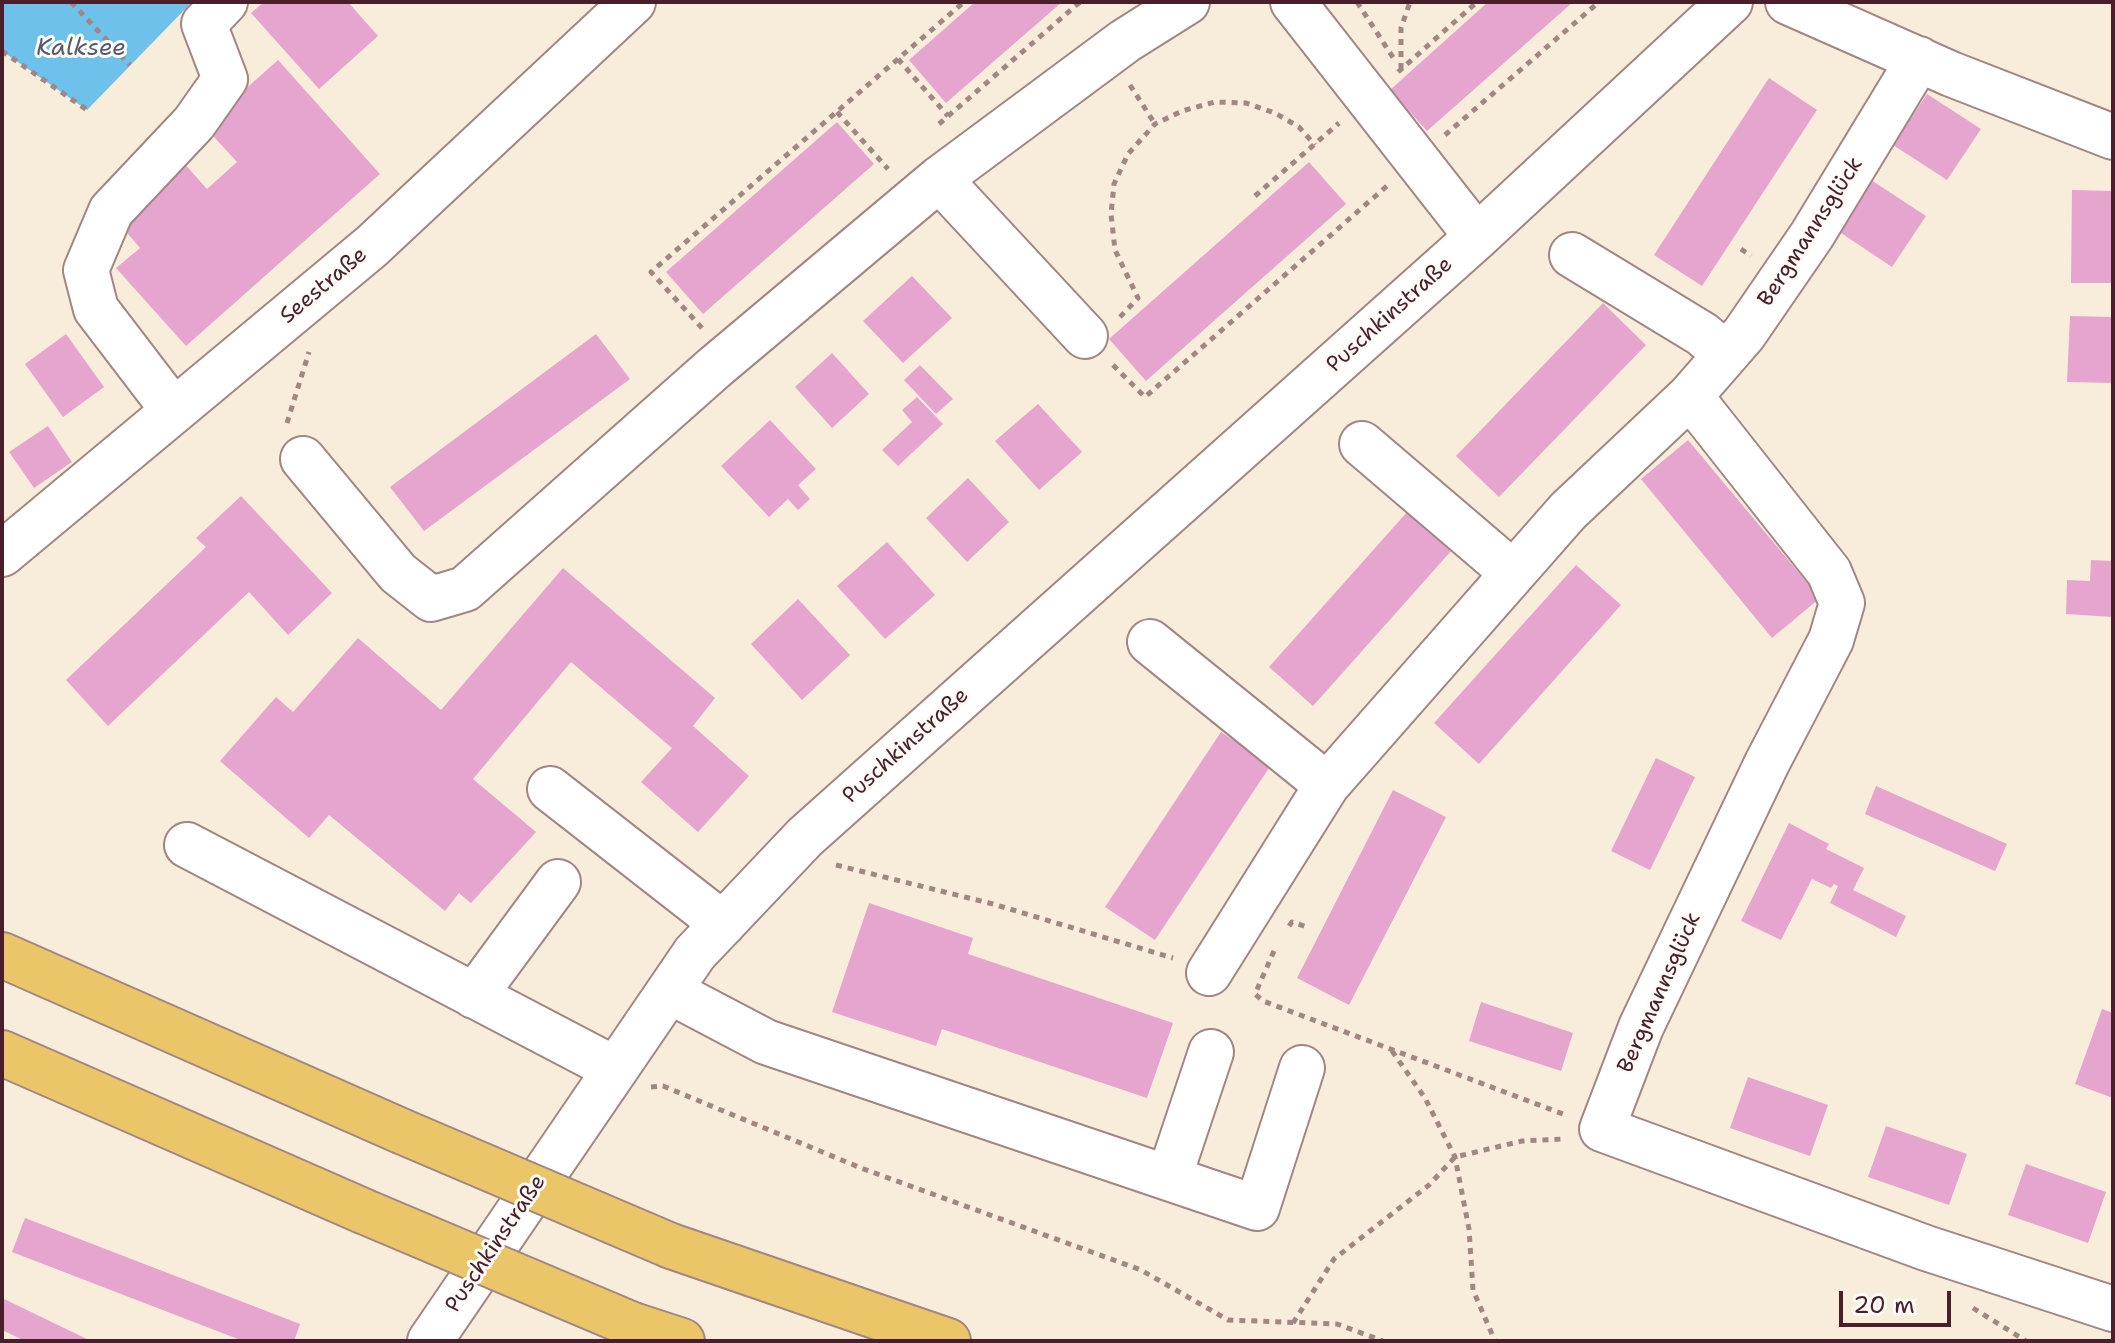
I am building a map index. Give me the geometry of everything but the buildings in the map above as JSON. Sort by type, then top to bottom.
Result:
[{"type":"highway","points":[[2,955],[671,1246],[948,1341]]},
{"type":"highway","points":[[2,1053],[363,1211],[633,1325],[682,1341]]},
{"type":"street","points":[[174,411],[96,309],[86,270],[111,211],[194,123],[225,79],[204,24],[225,2]]},
{"type":"street","name":"Seestraße","points":[[2,554],[372,246],[633,2]]},
{"type":"street","points":[[295,442],[398,573],[431,599],[465,589],[714,368],[939,179],[1117,47],[1187,2]]},
{"type":"street","points":[[1293,2],[1477,237]]},
{"type":"street","name":"Puschkinstraße","points":[[430,1341],[695,953],[805,837],[1477,237],[1730,2]]},
{"type":"street","points":[[1788,2],[2113,137]]},
{"type":"street","name":"Bergmannsglück","points":[[1195,967],[1327,785],[1568,511],[1690,396],[1744,334],[1812,235],[1919,59]]},
{"type":"street","points":[[939,179],[1085,336]]},
{"type":"street","points":[[1572,255],[1702,334],[1726,354]]},
{"type":"street","name":"Bergmannsglück","points":[[1602,1129],[1641,1027],[1767,763],[1831,640],[1842,603],[1829,572],[1690,396]]},
{"type":"street","points":[[1362,444],[1513,573]]},
{"type":"street","points":[[1150,642],[1327,785]]},
{"type":"street","points":[[550,789],[723,924]]},
{"type":"street","points":[[187,845],[474,996],[607,1081]]},
{"type":"street","points":[[474,996],[558,882]]},
{"type":"street","points":[[669,991],[766,1042],[1257,1208],[1302,1068]]},
{"type":"street","points":[[1169,1178],[1211,1052]]},
{"type":"street","points":[[1602,1129],[1926,1248],[2113,1309]]},
{"type":"path","points":[[71,2],[130,65]]},
{"type":"path","points":[[714,319],[702,329],[651,272],[964,2]]},
{"type":"path","points":[[938,125],[1080,2]]},
{"type":"path","points":[[1357,2],[1401,70]]},
{"type":"path","points":[[1401,70],[1401,28],[1410,2]]},
{"type":"path","points":[[1255,196],[1477,2]]},
{"type":"path","points":[[1315,145],[1299,127],[1275,113],[1246,103],[1215,102],[1182,111],[1155,124],[1128,154],[1114,184],[1111,214],[1115,250],[1138,298],[1112,326],[1085,336],[1145,397],[1599,2]]},
{"type":"path","points":[[2,51],[87,110]]},
{"type":"path","points":[[898,59],[948,116]]},
{"type":"path","points":[[837,112],[888,169],[898,160]]},
{"type":"path","points":[[295,442],[313,343]]},
{"type":"path","points":[[769,875],[840,865],[993,904],[1195,967]]},
{"type":"path","points":[[1289,910],[1292,922]]},
{"type":"path","points":[[1292,922],[1307,927]]},
{"type":"path","points":[[1285,931],[1292,922]]},
{"type":"path","points":[[1278,941],[1255,994],[1263,1001],[1602,1129]]},
{"type":"path","points":[[1391,1051],[1425,1098],[1455,1157],[1469,1229],[1473,1290],[1495,1341]]},
{"type":"path","points":[[607,1081],[663,1086],[861,1168],[1141,1270],[1228,1320],[1337,1324],[1383,1341]]},
{"type":"path","points":[[1293,1323],[1334,1259],[1429,1185],[1455,1157],[1522,1141],[1577,1138],[1602,1129]]},
{"type":"water","name":"Kalksee","points":[[2,2],[192,2],[87,110],[2,51]]}]
